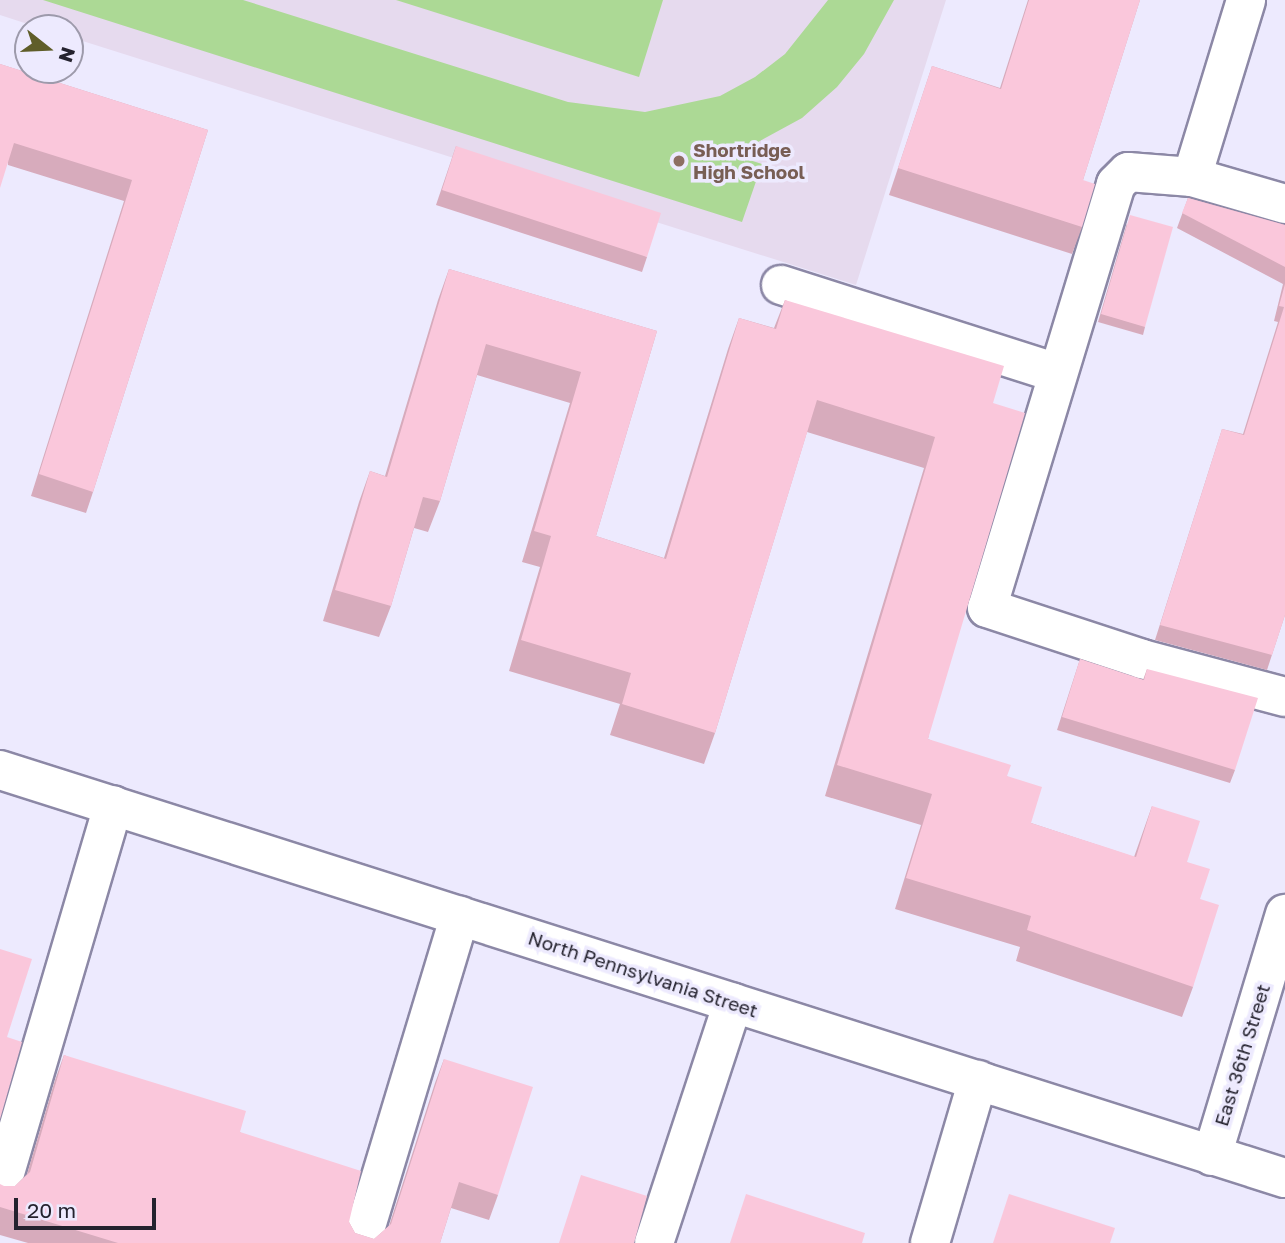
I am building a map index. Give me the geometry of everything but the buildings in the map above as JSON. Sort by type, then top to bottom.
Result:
[{"type":"street","points":[[1192,177],[1246,0]]},
{"type":"street","points":[[1285,204],[1192,177],[1128,172],[1116,184],[987,608],[1142,659],[1285,697]]},
{"type":"street","points":[[781,285],[1057,373]]},
{"type":"street","name":"North Pennsylvania Street","points":[[0,770],[1285,1178]]},
{"type":"street","points":[[0,1190],[113,805]]},
{"type":"street","name":"East 36th Street","points":[[1212,1156],[1285,914]]},
{"type":"street","points":[[361,1243],[460,916]]},
{"type":"street","points":[[654,1243],[733,1003]]},
{"type":"street","points":[[930,1243],[978,1080]]},
{"type":"shaded area","name":"Shortridge High School","points":[[0,0],[946,0],[856,285],[84,41],[84,14],[14,14],[14,20],[0,15]]},
{"type":"green space","points":[[43,0],[243,0],[568,102],[645,112],[720,96],[755,77],[785,54],[828,0],[894,0],[864,54],[837,87],[802,118],[734,155],[762,164],[742,222]]},
{"type":"green space","points":[[396,0],[663,0],[639,77]]},
{"type":"place","name":"Shortridge High School","points":[[679,161]]}]
